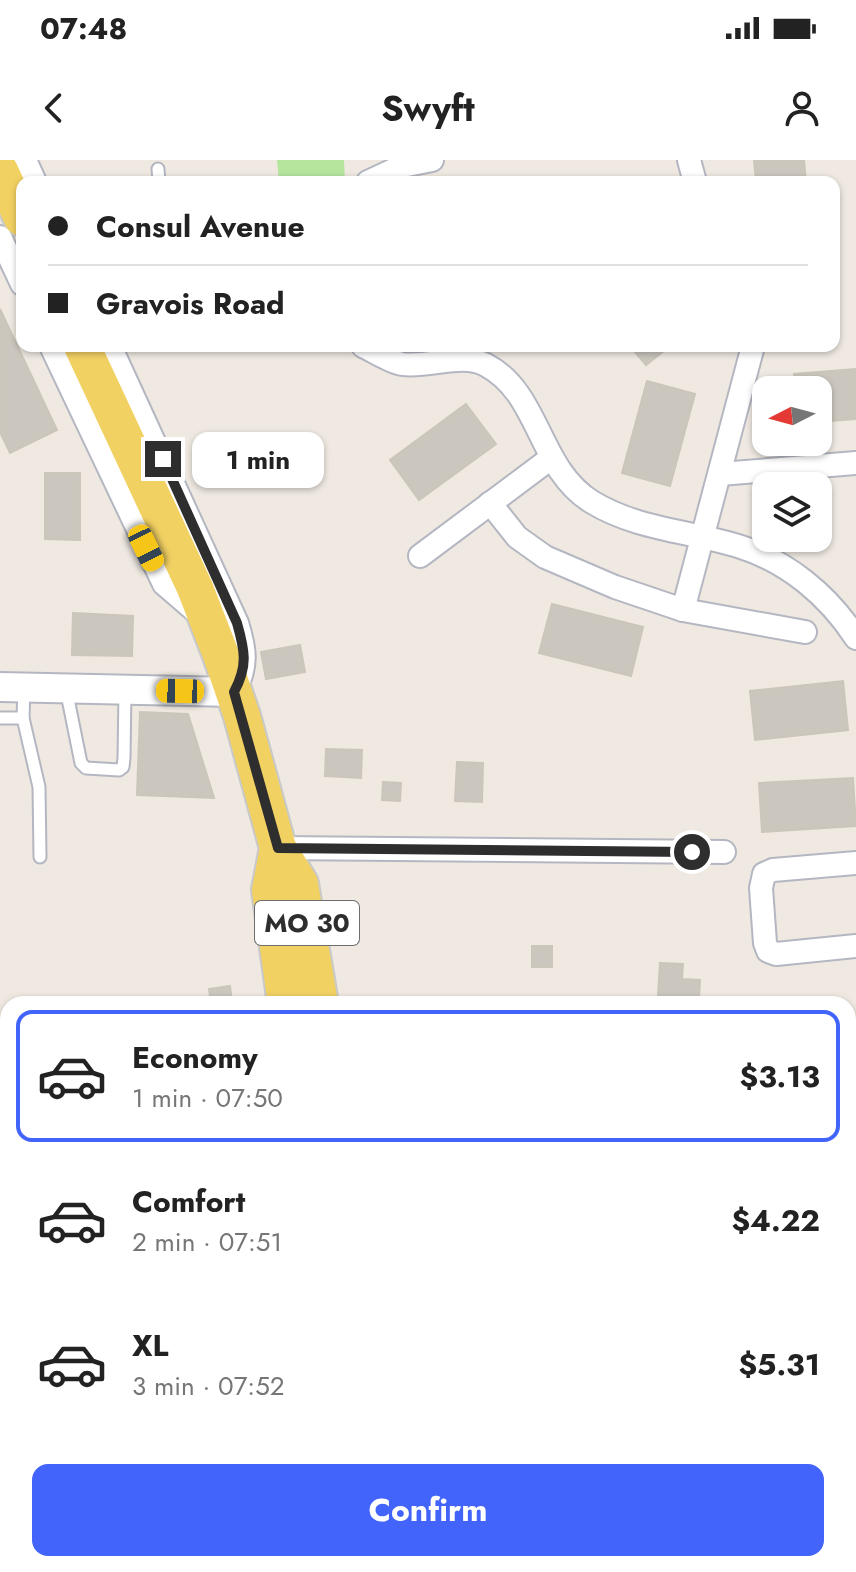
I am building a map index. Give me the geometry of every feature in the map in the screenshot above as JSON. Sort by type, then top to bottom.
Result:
[{"type":"main road","points":[[0,171],[16,205]]},
{"type":"main road","name":"MO 30","points":[[85,352],[208,622],[234,692],[278,848],[300,884],[319,996]]},
{"type":"main road","name":"MO 30","points":[[278,848],[270,890],[285,996]]},
{"type":"street","points":[[381,176],[402,166],[432,160]]},
{"type":"street","points":[[0,237],[16,271]]},
{"type":"street","points":[[54,352],[164,584],[208,622]]},
{"type":"street","points":[[12,687],[234,692],[244,674],[243,644],[237,623],[113,352]]},
{"type":"street","points":[[375,352],[400,364],[469,359],[484,363],[509,379],[551,458],[580,495],[608,512],[739,547],[781,564],[807,582],[846,622],[856,638]]},
{"type":"street","points":[[683,610],[751,352]]},
{"type":"street","points":[[420,556],[551,458]]},
{"type":"street","points":[[720,474],[856,463]]},
{"type":"street","points":[[490,503],[517,537],[545,557],[615,587],[683,610],[805,632]]},
{"type":"street","points":[[278,848],[724,852]]},
{"type":"street","points":[[856,863],[773,870],[764,874],[761,888],[768,951],[776,954],[856,946]]},
{"type":"lane","points":[[12,687],[23,718],[39,787],[40,857]]},
{"type":"lane","points":[[66,689],[81,763],[86,768],[119,770],[124,758],[125,690]]},
{"type":"lane","points":[[0,718],[23,718]]},
{"type":"green space","points":[[277,160],[344,160],[345,176],[278,176]]},
{"type":"building","points":[[754,160],[804,160],[805,176],[755,176]]},
{"type":"building","points":[[0,309],[16,343],[16,352],[20,352],[57,430],[10,453],[0,432]]},
{"type":"building","points":[[635,352],[662,352],[646,365]]},
{"type":"building","points":[[856,369],[856,419],[832,421],[832,376],[794,374]]},
{"type":"building","points":[[647,381],[695,394],[670,486],[622,473]]},
{"type":"building","points":[[466,404],[496,444],[419,500],[390,460]]},
{"type":"building","points":[[45,473],[80,473],[80,540],[45,539]]},
{"type":"building","points":[[552,604],[643,627],[631,676],[539,653]]},
{"type":"building","points":[[73,613],[133,616],[132,656],[72,655]]},
{"type":"building","points":[[300,645],[305,672],[266,679],[261,652]]},
{"type":"building","points":[[843,681],[848,730],[755,740],[750,691]]},
{"type":"building","points":[[140,712],[188,714],[214,798],[137,795]]},
{"type":"building","points":[[326,749],[362,750],[361,778],[325,776]]},
{"type":"building","points":[[457,762],[483,763],[482,802],[455,801]]},
{"type":"building","points":[[853,778],[856,826],[762,832],[759,783]]},
{"type":"building","points":[[383,782],[401,783],[400,801],[382,800]]},
{"type":"building","points":[[532,946],[552,946],[552,967],[532,967]]},
{"type":"building","points":[[660,963],[683,964],[682,979],[700,980],[699,996],[658,996]]},
{"type":"building","points":[[230,986],[231,996],[210,996],[209,989]]},
{"type":"route","points":[[163,459],[237,623],[243,644],[244,674],[234,692],[278,848],[692,852]]}]
